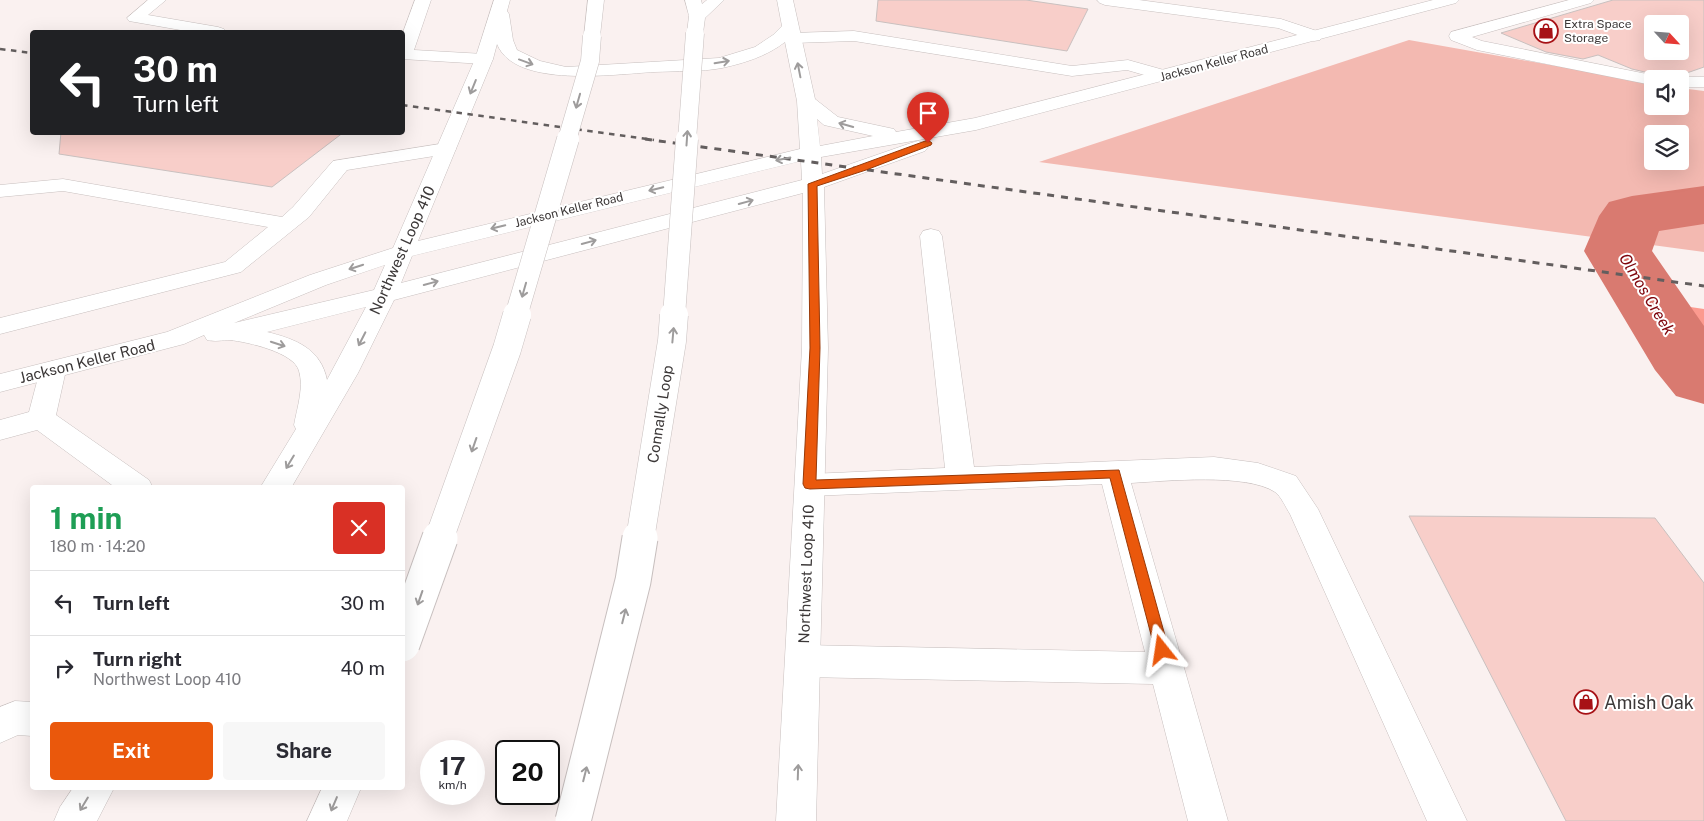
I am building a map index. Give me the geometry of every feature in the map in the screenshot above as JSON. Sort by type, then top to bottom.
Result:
[{"type":"main road","points":[[158,0],[135,18],[206,30]]},
{"type":"main road","points":[[405,49],[424,0]]},
{"type":"main road","points":[[405,636],[507,349],[590,61],[596,0]]},
{"type":"main road","name":"Connally Loop","points":[[573,821],[632,581],[672,341],[696,25],[693,0]]},
{"type":"main road","points":[[696,25],[716,0]]},
{"type":"main road","name":"Northwest Loop 410","points":[[785,0],[806,101],[813,184],[815,348],[796,821]]},
{"type":"main road","points":[[1105,0],[1281,24],[1314,36]]},
{"type":"main road","name":"Jackson Keller Road","points":[[0,383],[174,338],[318,280],[402,252],[506,225],[811,153],[976,124],[1451,0]]},
{"type":"main road","points":[[1586,0],[1457,36],[1477,45],[1644,78]]},
{"type":"main road","points":[[501,4],[506,48],[512,57],[551,70],[566,72],[720,63],[761,51],[792,32],[854,36],[1072,71],[1128,65],[1165,76]]},
{"type":"main road","name":"Northwest Loop 410","points":[[277,485],[345,372],[384,295],[484,59],[501,4]]},
{"type":"main road","points":[[405,54],[484,59]]},
{"type":"main road","points":[[1689,82],[1704,82]]},
{"type":"main road","points":[[806,101],[831,121],[854,128],[911,136]]},
{"type":"main road","name":"Jackson Keller Road","points":[[174,338],[231,332],[384,295],[813,184],[863,168],[976,124]]},
{"type":"main road","points":[[0,326],[233,267],[301,212],[340,165],[446,149]]},
{"type":"main road","points":[[0,191],[63,185],[286,224]]},
{"type":"main road","points":[[931,236],[961,479]]},
{"type":"main road","points":[[231,332],[268,340],[291,348],[308,362],[314,380],[306,436]]},
{"type":"main road","points":[[41,419],[53,370]]},
{"type":"main road","points":[[0,430],[41,419]]},
{"type":"main road","points":[[41,419],[134,485]]},
{"type":"main road","points":[[810,484],[1214,468],[1258,474],[1286,484],[1303,509],[1448,821]]},
{"type":"main road","points":[[1114,473],[1208,821]]},
{"type":"main road","points":[[803,661],[1167,668]]},
{"type":"main road","points":[[0,726],[15,718],[30,718]]},
{"type":"main road","points":[[74,821],[93,790]]},
{"type":"main road","points":[[327,821],[341,790]]},
{"type":"shaded area","points":[[1409,40],[1644,82],[1644,115],[1689,115],[1689,89],[1704,91],[1704,252],[1039,162]]},
{"type":"shaded area","points":[[1670,304],[1704,309],[1704,351]]},
{"type":"building","points":[[878,0],[1026,0],[1088,9],[1067,51],[876,21]]},
{"type":"building","points":[[1613,0],[1704,0],[1704,67],[1689,72],[1689,70],[1644,70],[1644,72],[1598,55],[1583,59],[1546,52],[1501,33]]},
{"type":"building","points":[[61,135],[340,135],[272,187],[59,154]]},
{"type":"building","points":[[1409,516],[1655,518],[1704,583],[1704,821],[1566,821]]},
{"type":"waterway","name":"Olmos Creek","points":[[1704,205],[1632,216],[1618,251],[1682,352],[1704,377]]},
{"type":"railway","points":[[0,49],[30,53]]},
{"type":"railway","points":[[405,105],[654,140]]},
{"type":"railway","points":[[645,139],[1704,286]]},
{"type":"place","name":"Extra Space Storage","points":[[1546,31]]},
{"type":"place","name":"Amish Oak","points":[[1586,702]]},
{"type":"route","points":[[928,143],[863,168],[813,184],[815,348],[810,484],[1114,473],[1162,650]]}]
